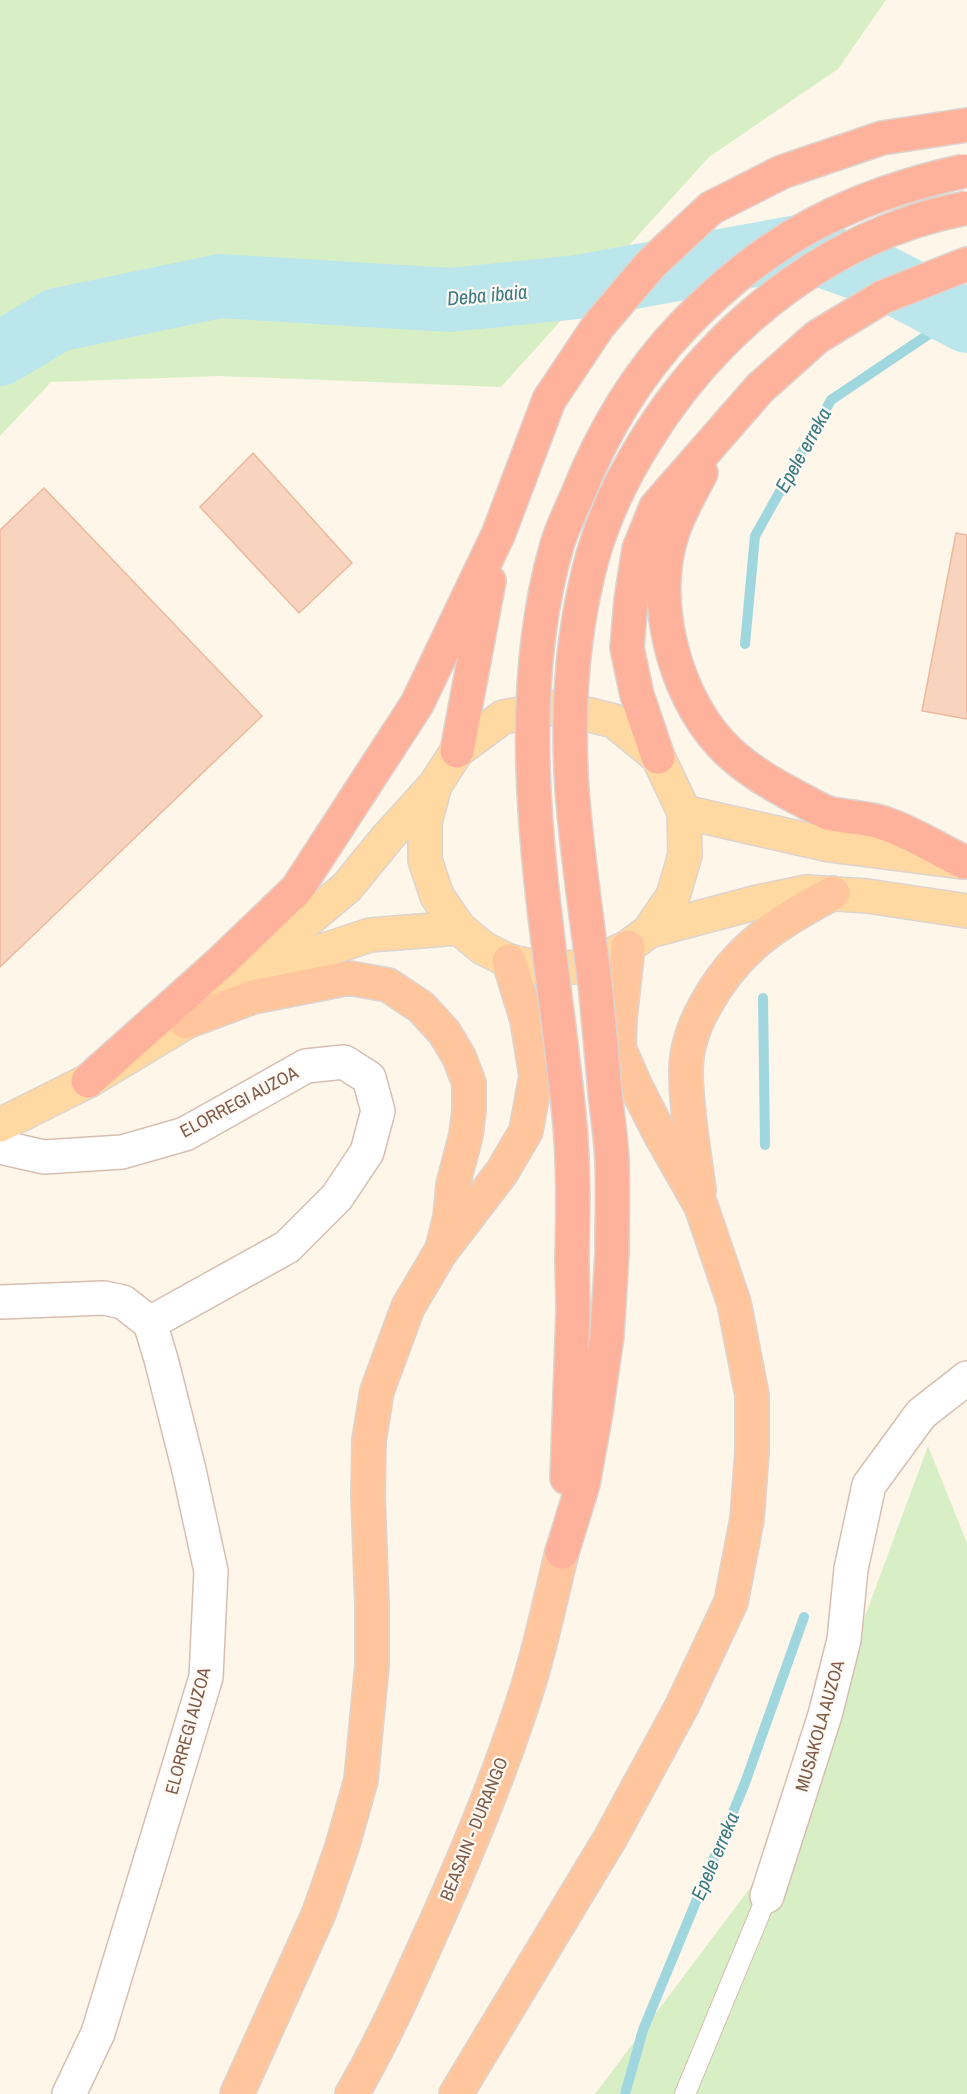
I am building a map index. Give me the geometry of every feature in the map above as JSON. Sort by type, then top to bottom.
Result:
[{"type":"highway","points":[[88,1081],[219,964],[297,889],[417,704],[498,535],[549,400],[599,324],[651,264],[711,208],[782,171],[882,138],[961,125]]},
{"type":"highway","points":[[562,1552],[572,1354],[573,1220],[569,1119],[539,857],[532,743],[538,636],[558,543],[589,465],[622,404],[639,378],[669,341],[706,302],[769,250],[805,228],[891,190],[965,170]]},
{"type":"highway","points":[[562,1552],[583,1484],[596,1412],[607,1336],[612,1253],[612,1157],[572,786],[574,662],[583,598],[594,553],[611,508],[631,468],[664,412],[703,362],[744,321],[783,289],[832,257],[880,234],[935,214],[967,208]]},
{"type":"highway","points":[[658,757],[637,695],[627,648],[631,600],[639,549],[656,507],[760,388],[817,337],[883,297],[967,264]]},
{"type":"highway","points":[[727,425],[691,491],[673,532],[665,570],[666,619],[674,659],[684,687],[721,744],[769,781],[827,812],[886,824],[966,862]]},
{"type":"highway","points":[[457,751],[498,535]]},
{"type":"highway","points":[[701,1206],[686,1070],[691,1037],[699,1016],[717,982],[749,947],[795,914],[833,893]]},
{"type":"highway","points":[[456,2094],[611,1837],[682,1706],[731,1602],[747,1519],[752,1452],[752,1395],[734,1303],[701,1206],[660,1134],[635,1085],[620,1048],[620,1018],[638,939]]},
{"type":"highway","points":[[237,2094],[319,1913],[361,1780],[372,1665],[369,1440],[377,1391],[408,1307],[440,1253],[502,1172],[526,1131],[536,1076],[527,1020],[509,961]]},
{"type":"highway","points":[[186,1022],[253,997],[349,978],[388,985],[421,1007],[444,1032],[459,1057],[469,1083],[466,1135],[453,1185],[450,1217],[440,1253]]},
{"type":"highway","name":"BEASAIN - DURANGO","points":[[352,2094],[400,2002],[464,1860],[521,1709],[562,1552]]},
{"type":"main road","points":[[186,1022],[347,887],[435,785],[457,751],[503,717],[558,707],[614,721],[658,757],[684,812],[686,855],[673,896],[638,939]]},
{"type":"main road","points":[[435,785],[425,822],[425,860],[437,896],[459,927],[483,948],[509,961],[549,970],[591,965],[638,939],[768,900],[807,892],[867,896],[967,911]]},
{"type":"main road","points":[[684,812],[829,845],[966,862]]},
{"type":"main road","points":[[0,1125],[88,1081],[186,1022],[319,952],[370,935],[459,927]]},
{"type":"street","name":"ELORREGI AUZOA","points":[[0,1147],[44,1157],[122,1152],[185,1134],[306,1066],[344,1062],[369,1078],[378,1112],[367,1152],[337,1197],[287,1247],[150,1323],[186,1459],[211,1571],[206,1677],[98,2033],[69,2094]]},
{"type":"street","points":[[0,1302],[104,1298],[123,1302],[150,1323]]},
{"type":"street","name":"MUSAKOLA AUZOA","points":[[767,1896],[825,1715],[844,1640],[851,1569],[869,1485],[921,1414],[967,1378]]},
{"type":"lane","name":"MUSAKOLA AUZOA","points":[[685,2094],[767,1896]]},
{"type":"green space","points":[[0,0],[886,0],[838,69],[709,157],[501,387],[220,376],[51,382],[0,436]]},
{"type":"green space","points":[[928,1446],[967,1543],[967,2094],[688,2094]]},
{"type":"green space","points":[[768,1864],[683,2094],[595,2094]]},
{"type":"building","points":[[253,453],[352,563],[299,613],[200,507]]},
{"type":"building","points":[[44,488],[262,716],[0,967],[0,530]]},
{"type":"building","points":[[956,533],[967,535],[967,719],[922,711]]},
{"type":"waterway","name":"Deba ibaia","points":[[0,354],[57,320],[220,286],[450,300],[578,287],[798,247],[881,276],[967,321]]},
{"type":"waterway","name":"Epele erreka","points":[[745,644],[755,536],[831,400],[956,316]]},
{"type":"waterway","points":[[763,998],[765,1145]]},
{"type":"waterway","name":"Epele erreka","points":[[625,2094],[643,2030],[745,1783],[804,1617]]}]
